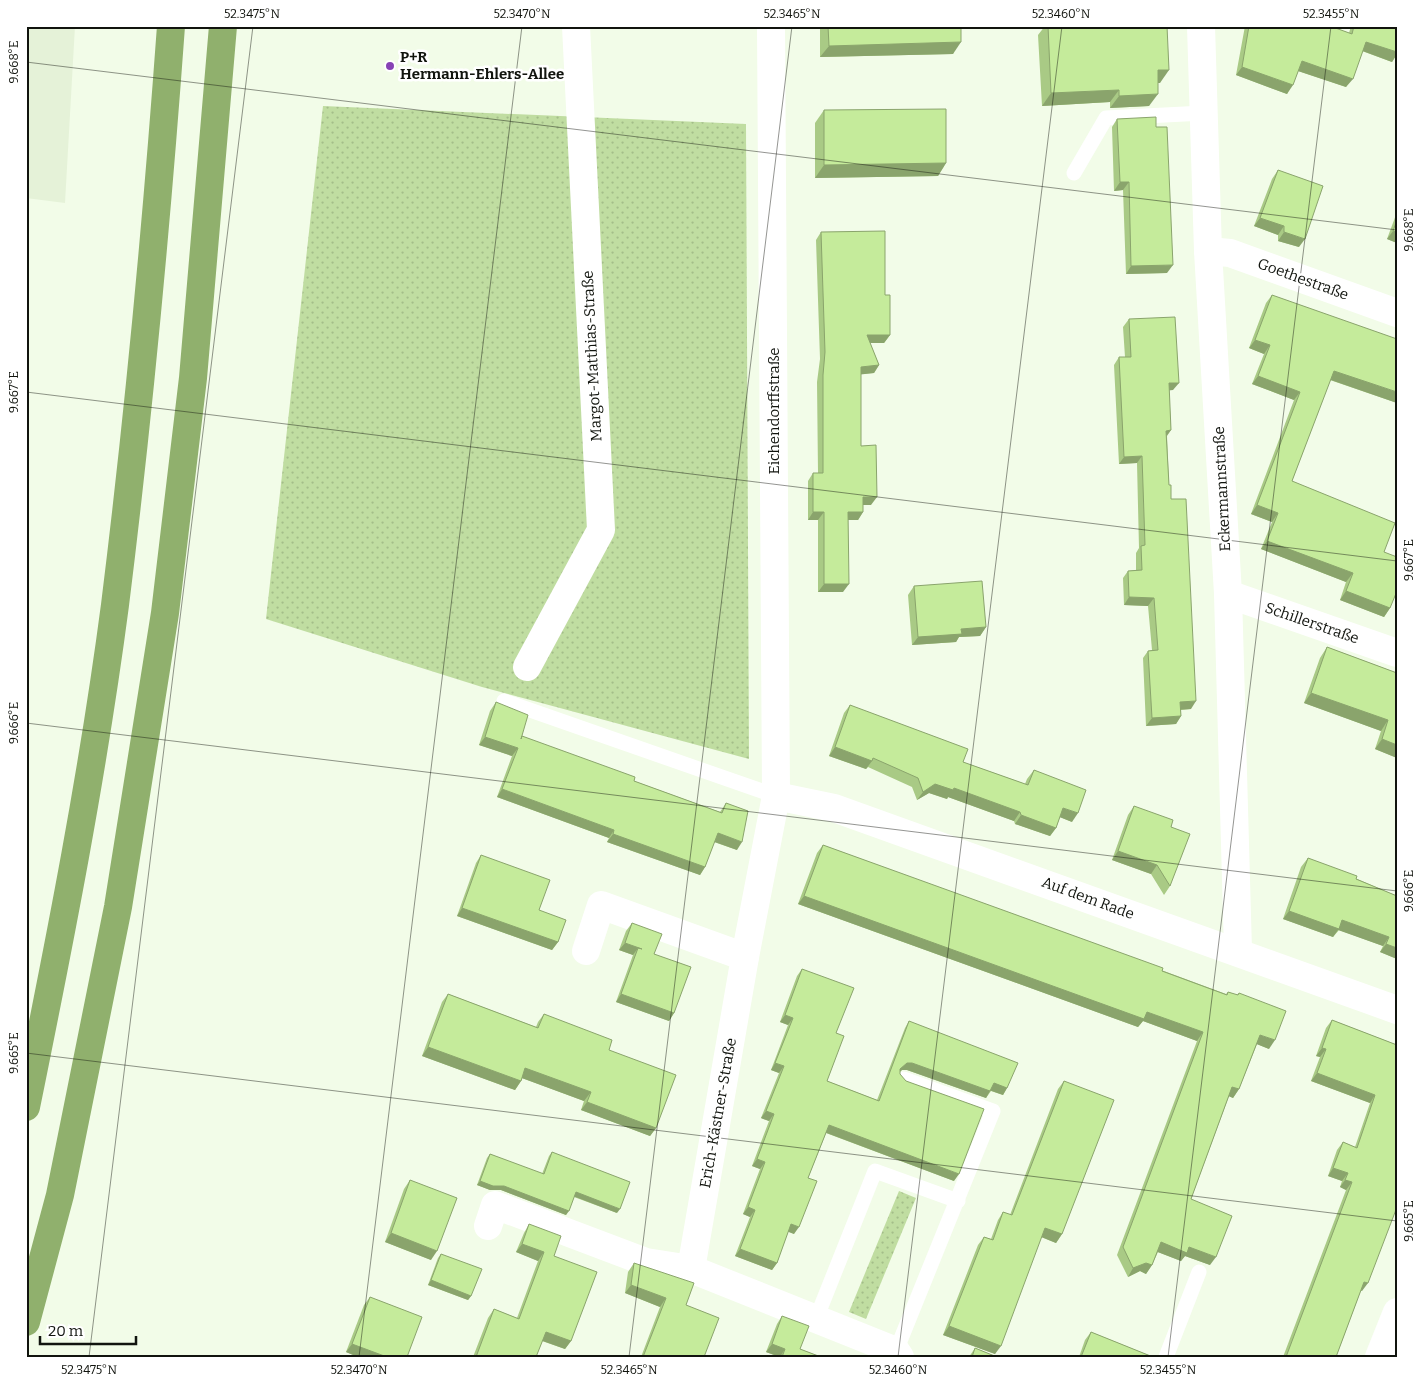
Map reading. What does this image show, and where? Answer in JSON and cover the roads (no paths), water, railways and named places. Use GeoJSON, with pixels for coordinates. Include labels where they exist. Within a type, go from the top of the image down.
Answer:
{"type":"FeatureCollection","features":[{"type":"Feature","properties":{"kind":"highway"},"geometry":{"type":"LineString","coordinates":[[26,1107],[69,899],[114,607],[142,370],[171,26]]}},
{"type":"Feature","properties":{"kind":"highway"},"geometry":{"type":"LineString","coordinates":[[26,1322],[60,1194],[118,907],[165,614],[193,378],[223,26]]}},
{"type":"Feature","properties":{"kind":"street","name":"Margot-Matthias-Straße"},"geometry":{"type":"LineString","coordinates":[[527,668],[601,530],[576,26]]}},
{"type":"Feature","properties":{"kind":"street","name":"Eichendorffstraße"},"geometry":{"type":"LineString","coordinates":[[770,26],[776,796]]}},
{"type":"Feature","properties":{"kind":"street","name":"Eckermannstraße"},"geometry":{"type":"LineString","coordinates":[[1201,26],[1208,251],[1228,594],[1238,951]]}},
{"type":"Feature","properties":{"kind":"street","name":"Goethestraße"},"geometry":{"type":"LineString","coordinates":[[1208,251],[1230,253],[1397,313]]}},
{"type":"Feature","properties":{"kind":"street","name":"Schillerstraße"},"geometry":{"type":"LineString","coordinates":[[1228,594],[1397,653]]}},
{"type":"Feature","properties":{"kind":"street","name":"Auf dem Rade"},"geometry":{"type":"LineString","coordinates":[[776,796],[834,808],[1238,951],[1397,1010]]}},
{"type":"Feature","properties":{"kind":"street","name":"Erich-Kästner-Straße"},"geometry":{"type":"LineString","coordinates":[[691,1269],[744,958],[776,796]]}},
{"type":"Feature","properties":{"kind":"street"},"geometry":{"type":"LineString","coordinates":[[586,950],[601,905],[744,958]]}},
{"type":"Feature","properties":{"kind":"street"},"geometry":{"type":"LineString","coordinates":[[488,1226],[495,1205],[646,1262],[691,1269],[898,1354]]}},
{"type":"Feature","properties":{"kind":"street"},"geometry":{"type":"LineString","coordinates":[[1379,1357],[1397,1312]]}},
{"type":"Feature","properties":{"kind":"lane"},"geometry":{"type":"LineString","coordinates":[[1074,173],[1106,118],[1204,113]]}},
{"type":"Feature","properties":{"kind":"lane"},"geometry":{"type":"LineString","coordinates":[[504,701],[776,796]]}},
{"type":"Feature","properties":{"kind":"lane"},"geometry":{"type":"LineString","coordinates":[[898,1354],[993,1111],[904,1079]]}},
{"type":"Feature","properties":{"kind":"lane"},"geometry":{"type":"LineString","coordinates":[[816,1319],[875,1171],[958,1201]]}},
{"type":"Feature","properties":{"kind":"lane"},"geometry":{"type":"LineString","coordinates":[[1166,1357],[1199,1272]]}},
{"type":"Feature","properties":{"kind":"place","name":"P+R Hermann-Ehlers-Allee"},"geometry":{"type":"Point","coordinates":[390,66]}}]}
